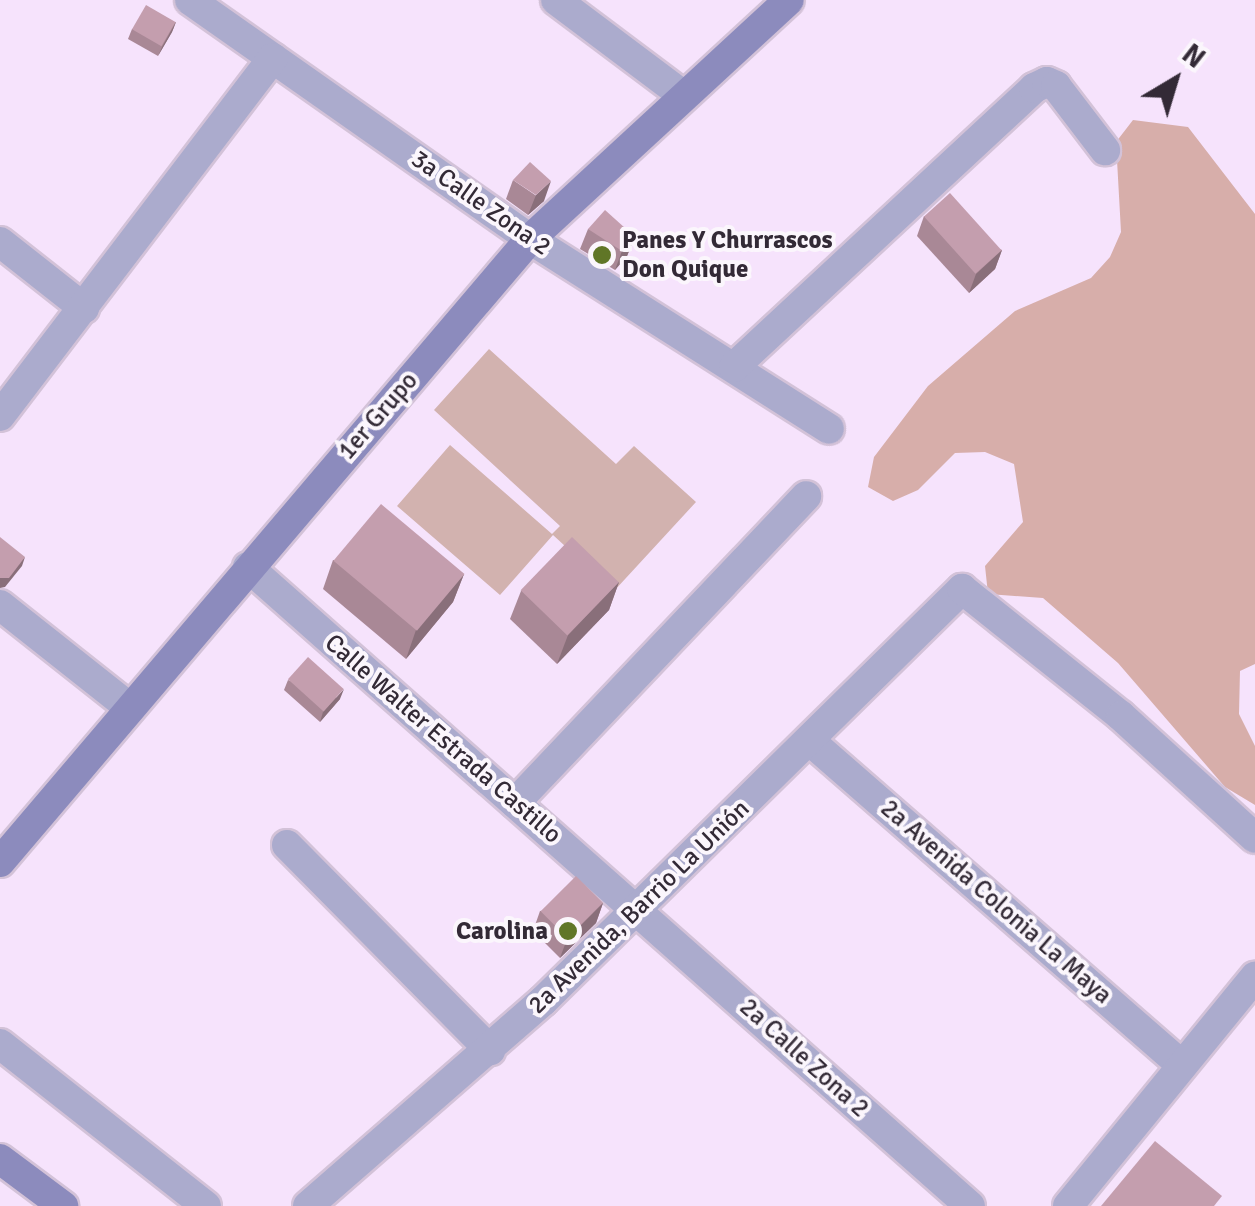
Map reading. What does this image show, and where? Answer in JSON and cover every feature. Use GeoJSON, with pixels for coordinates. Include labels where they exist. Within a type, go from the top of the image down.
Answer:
{"type":"FeatureCollection","features":[{"type":"Feature","properties":{"kind":"street","name":"3a Calle Zona 2"},"geometry":{"type":"LineString","coordinates":[[190,0],[530,239],[829,429]]}},
{"type":"Feature","properties":{"kind":"street"},"geometry":{"type":"LineString","coordinates":[[556,0],[684,96]]}},
{"type":"Feature","properties":{"kind":"street","name":"1er Grupo"},"geometry":{"type":"LineString","coordinates":[[0,862],[530,239],[789,0]]}},
{"type":"Feature","properties":{"kind":"street"},"geometry":{"type":"LineString","coordinates":[[0,416],[273,58]]}},
{"type":"Feature","properties":{"kind":"street"},"geometry":{"type":"LineString","coordinates":[[734,367],[1034,88],[1047,82],[1056,86],[1105,150]]}},
{"type":"Feature","properties":{"kind":"street"},"geometry":{"type":"LineString","coordinates":[[0,242],[84,308]]}},
{"type":"Feature","properties":{"kind":"street"},"geometry":{"type":"LineString","coordinates":[[516,803],[806,496]]}},
{"type":"Feature","properties":{"kind":"street","name":"Calle Walter Estrada Castillo"},"geometry":{"type":"LineString","coordinates":[[248,568],[638,910]]}},
{"type":"Feature","properties":{"kind":"street","name":"2a Avenida, Barrio La Unión"},"geometry":{"type":"LineString","coordinates":[[308,1206],[490,1050],[638,910],[956,592],[971,592],[1121,716],[1255,838]]}},
{"type":"Feature","properties":{"kind":"street"},"geometry":{"type":"LineString","coordinates":[[0,605],[130,708]]}},
{"type":"Feature","properties":{"kind":"street","name":"2a Avenida Colonia La Maya"},"geometry":{"type":"LineString","coordinates":[[809,740],[1182,1065]]}},
{"type":"Feature","properties":{"kind":"street"},"geometry":{"type":"LineString","coordinates":[[288,845],[490,1050]]}},
{"type":"Feature","properties":{"kind":"street","name":"2a Calle Zona 2"},"geometry":{"type":"LineString","coordinates":[[638,910],[970,1206]]}},
{"type":"Feature","properties":{"kind":"street"},"geometry":{"type":"LineString","coordinates":[[1068,1206],[1255,977]]}},
{"type":"Feature","properties":{"kind":"street"},"geometry":{"type":"LineString","coordinates":[[0,1044],[206,1206]]}},
{"type":"Feature","properties":{"kind":"street"},"geometry":{"type":"LineString","coordinates":[[0,1159],[63,1206]]}},
{"type":"Feature","properties":{"kind":"shaded area"},"geometry":{"type":"Polygon","coordinates":[[[1133,120],[1188,127],[1255,214],[1255,664],[1240,671],[1239,714],[1255,746],[1255,805],[1225,787],[1118,663],[1043,598],[988,594],[985,566],[1023,522],[1014,464],[985,452],[955,453],[918,490],[893,501],[868,487],[874,457],[928,386],[1015,311],[1091,278],[1110,257],[1121,232],[1116,142],[1133,120]]]}},
{"type":"Feature","properties":{"kind":"shaded area"},"geometry":{"type":"Polygon","coordinates":[[[489,349],[616,464],[634,446],[696,502],[614,591],[553,535],[500,595],[397,506],[450,445],[552,534],[560,526],[434,410],[489,349]]]}},
{"type":"Feature","properties":{"kind":"building"},"geometry":{"type":"Polygon","coordinates":[[[146,5],[175,22],[161,46],[132,29],[146,5]]]}},
{"type":"Feature","properties":{"kind":"building"},"geometry":{"type":"Polygon","coordinates":[[[530,162],[551,181],[536,195],[513,180],[530,162]]]}},
{"type":"Feature","properties":{"kind":"building"},"geometry":{"type":"Polygon","coordinates":[[[950,193],[1002,250],[976,274],[924,216],[950,193]]]}},
{"type":"Feature","properties":{"kind":"building"},"geometry":{"type":"Polygon","coordinates":[[[605,210],[635,237],[622,251],[588,229],[605,210]]]}},
{"type":"Feature","properties":{"kind":"building"},"geometry":{"type":"Polygon","coordinates":[[[381,504],[464,574],[417,631],[333,561],[381,504]]]}},
{"type":"Feature","properties":{"kind":"building"},"geometry":{"type":"Polygon","coordinates":[[[0,537],[25,557],[9,578],[0,578],[0,537]]]}},
{"type":"Feature","properties":{"kind":"building"},"geometry":{"type":"Polygon","coordinates":[[[572,537],[619,582],[567,635],[521,590],[572,537]]]}},
{"type":"Feature","properties":{"kind":"building"},"geometry":{"type":"Polygon","coordinates":[[[308,657],[344,689],[324,711],[288,679],[308,657]]]}},
{"type":"Feature","properties":{"kind":"building"},"geometry":{"type":"Polygon","coordinates":[[[576,876],[603,903],[568,938],[541,911],[576,876]]]}},
{"type":"Feature","properties":{"kind":"building"},"geometry":{"type":"Polygon","coordinates":[[[1155,1141],[1222,1196],[1214,1206],[1101,1206],[1155,1141]]]}},
{"type":"Feature","properties":{"kind":"place","name":"Panes Y Churrascos Don Quique"},"geometry":{"type":"Point","coordinates":[602,255]}},
{"type":"Feature","properties":{"kind":"place","name":"Carolina"},"geometry":{"type":"Point","coordinates":[568,931]}}]}
